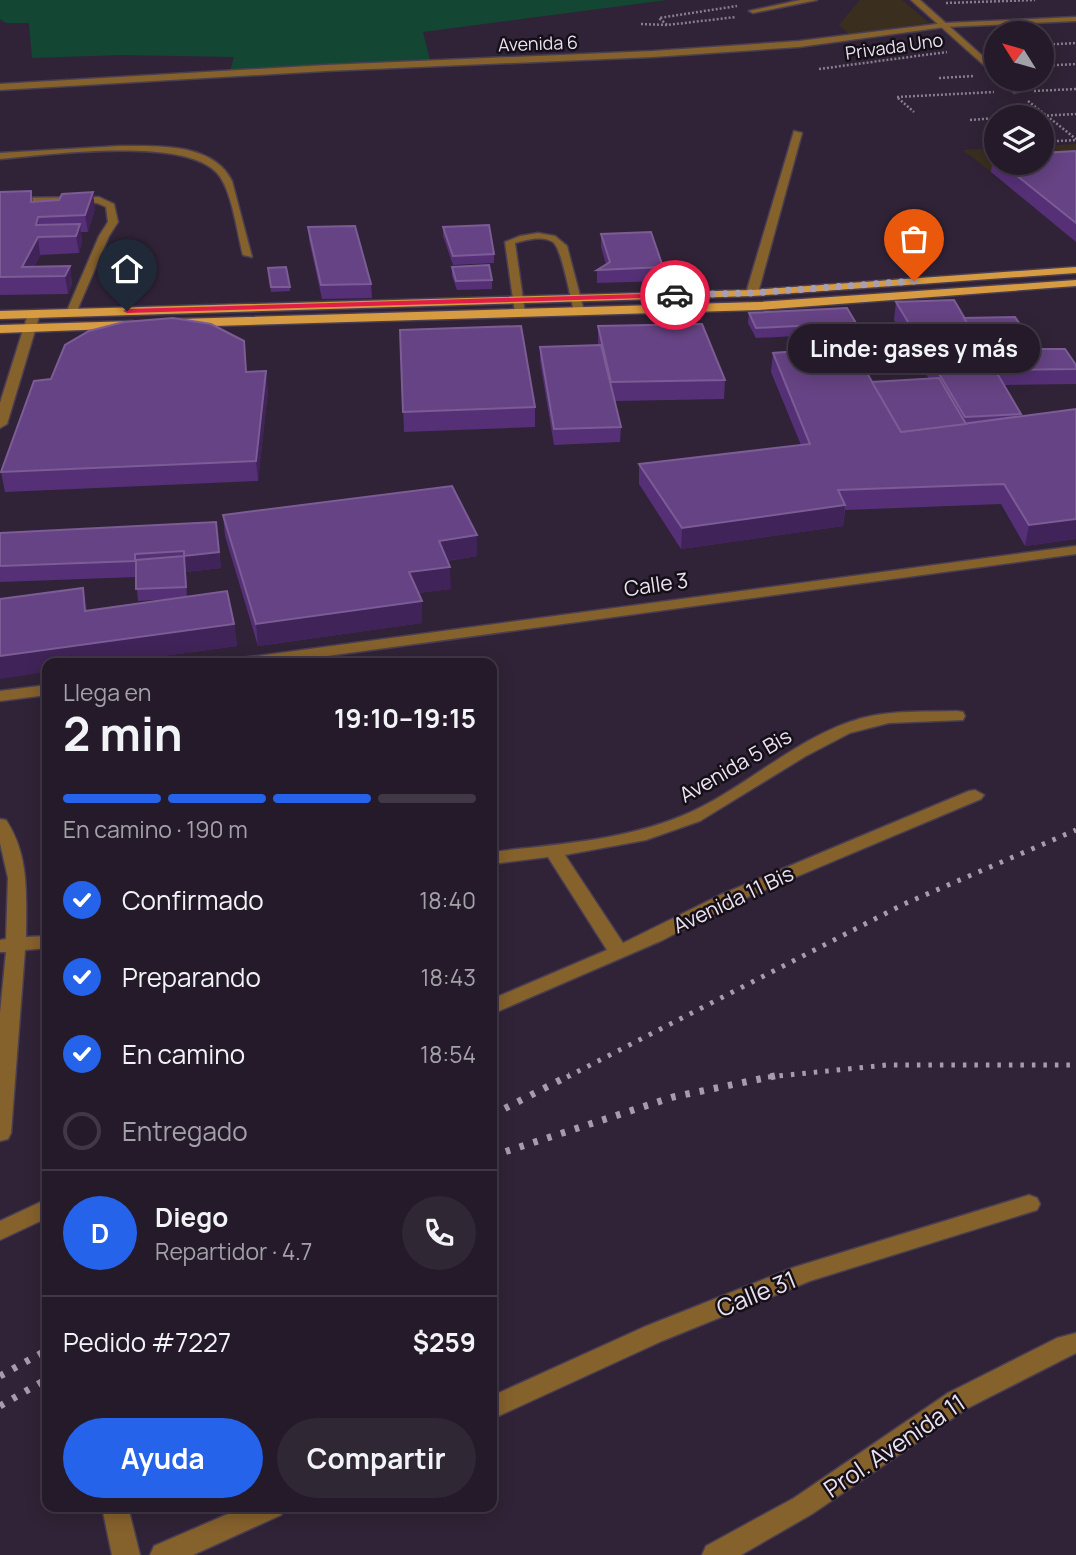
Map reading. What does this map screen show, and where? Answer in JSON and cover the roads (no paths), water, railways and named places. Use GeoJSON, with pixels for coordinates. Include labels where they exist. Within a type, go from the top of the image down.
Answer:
{"type":"FeatureCollection","features":[{"type":"Feature","properties":{"kind":"main road"},"geometry":{"type":"LineString","coordinates":[[0,315],[752,293],[1076,270]]}},
{"type":"Feature","properties":{"kind":"main road"},"geometry":{"type":"LineString","coordinates":[[164,324],[759,306],[1076,283]]}},
{"type":"Feature","properties":{"kind":"main road"},"geometry":{"type":"LineString","coordinates":[[752,293],[759,306]]}},
{"type":"Feature","properties":{"kind":"main road"},"geometry":{"type":"LineString","coordinates":[[0,329],[150,324]]}},
{"type":"Feature","properties":{"kind":"street"},"geometry":{"type":"LineString","coordinates":[[753,11],[813,0]]}},
{"type":"Feature","properties":{"kind":"street"},"geometry":{"type":"LineString","coordinates":[[918,2],[984,61]]}},
{"type":"Feature","properties":{"kind":"street","name":"Avenida 6"},"geometry":{"type":"LineString","coordinates":[[0,87],[327,68],[653,54],[799,44],[945,25],[1076,19]]}},
{"type":"Feature","properties":{"kind":"street"},"geometry":{"type":"LineString","coordinates":[[752,293],[797,133]]}},
{"type":"Feature","properties":{"kind":"street"},"geometry":{"type":"LineString","coordinates":[[0,425],[34,314]]}},
{"type":"Feature","properties":{"kind":"street","name":"Calle 3"},"geometry":{"type":"LineString","coordinates":[[279,658],[1076,550]]}},
{"type":"Feature","properties":{"kind":"street"},"geometry":{"type":"LineString","coordinates":[[0,696],[42,691]]}},
{"type":"Feature","properties":{"kind":"street","name":"Avenida 5 Bis"},"geometry":{"type":"LineString","coordinates":[[497,857],[592,846],[639,836],[693,817],[835,733],[868,722],[957,716]]}},
{"type":"Feature","properties":{"kind":"street","name":"Avenida 11 Bis"},"geometry":{"type":"LineString","coordinates":[[497,1005],[656,936],[727,899],[975,795]]}},
{"type":"Feature","properties":{"kind":"street"},"geometry":{"type":"LineString","coordinates":[[0,824],[10,845],[17,878],[8,946],[0,1133]]}},
{"type":"Feature","properties":{"kind":"street"},"geometry":{"type":"LineString","coordinates":[[553,850],[618,951]]}},
{"type":"Feature","properties":{"kind":"street"},"geometry":{"type":"LineString","coordinates":[[8,946],[42,943]]}},
{"type":"Feature","properties":{"kind":"street","name":"Calle 31"},"geometry":{"type":"LineString","coordinates":[[497,1406],[653,1334],[803,1273],[1029,1204]]}},
{"type":"Feature","properties":{"kind":"street"},"geometry":{"type":"LineString","coordinates":[[0,1231],[42,1210]]}},
{"type":"Feature","properties":{"kind":"street","name":"Prol. Avenida 11"},"geometry":{"type":"LineString","coordinates":[[716,1555],[803,1506],[957,1401],[1066,1345],[1076,1343]]}},
{"type":"Feature","properties":{"kind":"street"},"geometry":{"type":"LineString","coordinates":[[116,1512],[126,1555]]}},
{"type":"Feature","properties":{"kind":"street"},"geometry":{"type":"LineString","coordinates":[[164,1555],[261,1512]]}},
{"type":"Feature","properties":{"kind":"lane"},"geometry":{"type":"LineString","coordinates":[[0,156],[153,148],[201,157],[222,171],[248,254]]}},
{"type":"Feature","properties":{"kind":"lane"},"geometry":{"type":"LineString","coordinates":[[0,201],[99,200],[111,206],[113,222],[104,236],[71,313]]}},
{"type":"Feature","properties":{"kind":"lane"},"geometry":{"type":"LineString","coordinates":[[520,313],[510,242],[532,236],[558,241],[579,311]]}},
{"type":"Feature","properties":{"kind":"railway"},"geometry":{"type":"LineString","coordinates":[[567,1077],[904,904],[1076,830]]}},
{"type":"Feature","properties":{"kind":"railway"},"geometry":{"type":"LineString","coordinates":[[771,1077],[887,1065],[1076,1065]]}},
{"type":"Feature","properties":{"kind":"railway"},"geometry":{"type":"LineString","coordinates":[[497,1112],[570,1075]]}},
{"type":"Feature","properties":{"kind":"railway"},"geometry":{"type":"LineString","coordinates":[[771,1077],[779,1075]]}},
{"type":"Feature","properties":{"kind":"railway"},"geometry":{"type":"LineString","coordinates":[[497,1154],[673,1097],[771,1077]]}},
{"type":"Feature","properties":{"kind":"railway"},"geometry":{"type":"LineString","coordinates":[[0,1376],[42,1353]]}},
{"type":"Feature","properties":{"kind":"railway"},"geometry":{"type":"LineString","coordinates":[[0,1406],[42,1382]]}},
{"type":"Feature","properties":{"kind":"place","name":"Linde: gases y más"},"geometry":{"type":"Point","coordinates":[914,281]}}]}
